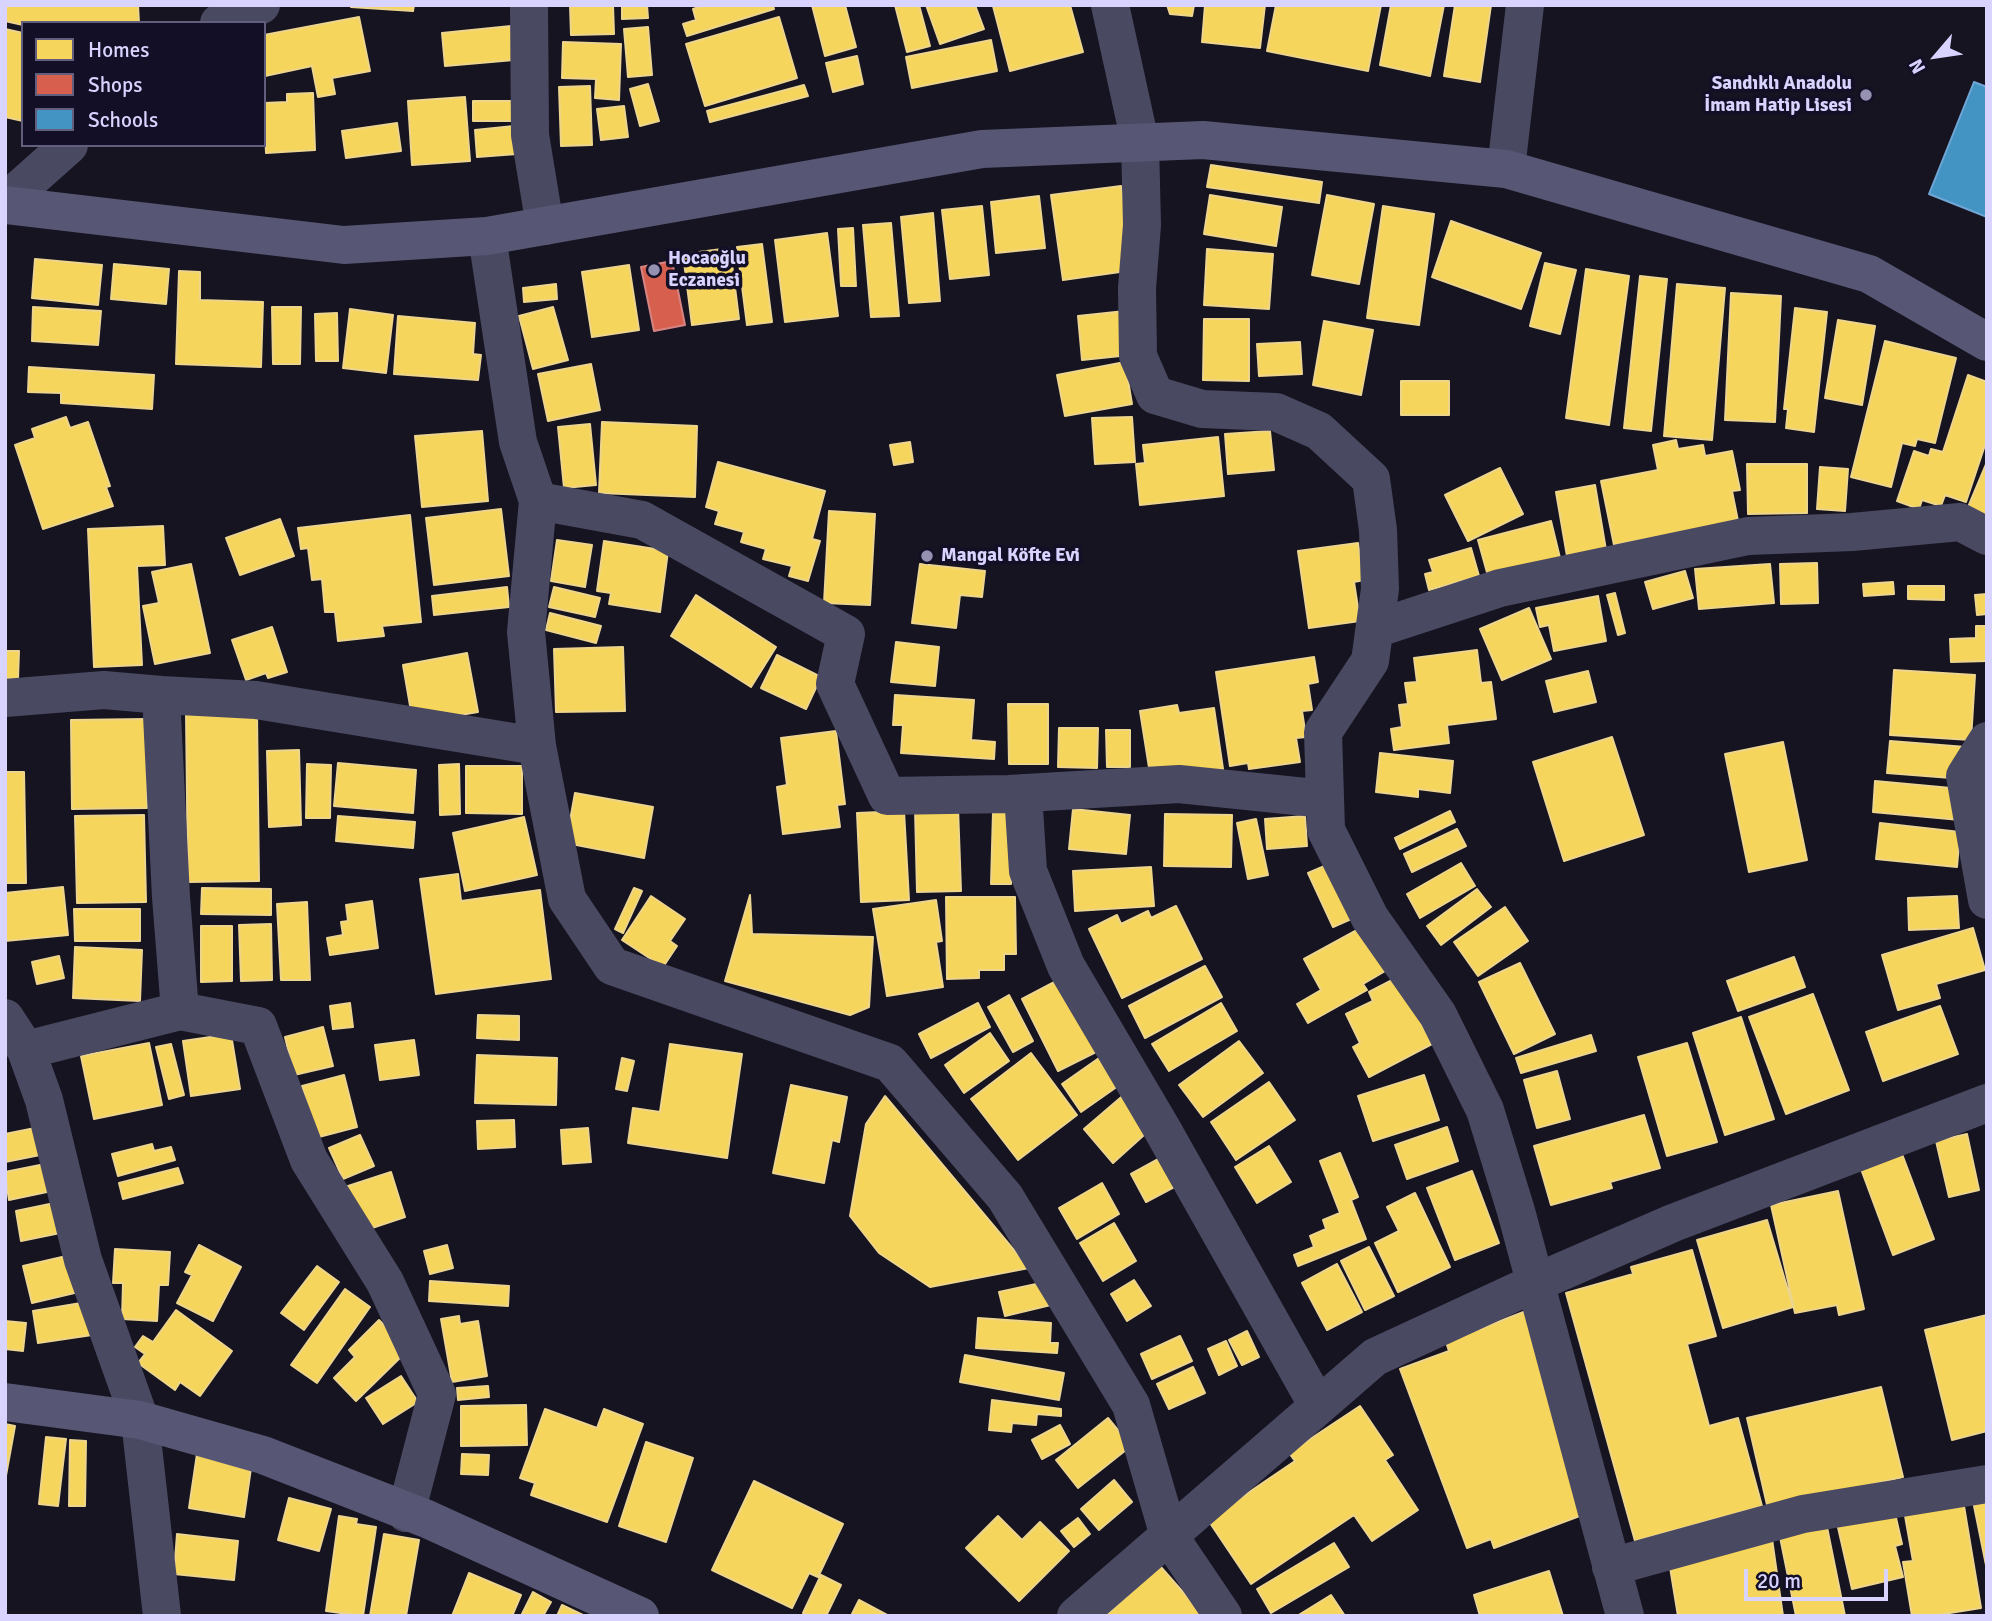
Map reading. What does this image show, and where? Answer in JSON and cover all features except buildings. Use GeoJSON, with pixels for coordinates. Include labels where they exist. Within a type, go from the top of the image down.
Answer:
{"type":"FeatureCollection","features":[{"type":"Feature","properties":{"kind":"street"},"geometry":{"type":"LineString","coordinates":[[224,21],[261,5]]}},
{"type":"Feature","properties":{"kind":"street"},"geometry":{"type":"LineString","coordinates":[[529,5],[530,135],[545,226]]}},
{"type":"Feature","properties":{"kind":"street"},"geometry":{"type":"LineString","coordinates":[[1110,5],[1140,142],[1142,225],[1137,288],[1138,356],[1155,395],[1202,409],[1276,412],[1319,430],[1371,479],[1378,530],[1380,589],[1375,629],[1370,661],[1323,732],[1326,830],[1364,907],[1438,1015],[1485,1110],[1516,1211],[1625,1616]]}},
{"type":"Feature","properties":{"kind":"street"},"geometry":{"type":"LineString","coordinates":[[1506,169],[1525,5]]}},
{"type":"Feature","properties":{"kind":"street"},"geometry":{"type":"LineString","coordinates":[[5,203],[344,245],[487,236],[982,149],[1203,140],[1506,169],[1869,274],[1987,342]]}},
{"type":"Feature","properties":{"kind":"street"},"geometry":{"type":"LineString","coordinates":[[5,203],[67,147]]}},
{"type":"Feature","properties":{"kind":"street"},"geometry":{"type":"LineString","coordinates":[[487,236],[518,442],[538,501],[526,632],[537,746],[567,899],[611,966],[890,1063],[1005,1197],[1132,1405],[1169,1536],[1223,1616]]}},
{"type":"Feature","properties":{"kind":"street"},"geometry":{"type":"LineString","coordinates":[[538,501],[642,520],[846,634],[835,684],[887,796],[1023,793],[1179,784],[1325,799]]}},
{"type":"Feature","properties":{"kind":"street"},"geometry":{"type":"LineString","coordinates":[[1375,629],[1500,588],[1748,536],[1852,532],[1960,522],[1987,536]]}},
{"type":"Feature","properties":{"kind":"street"},"geometry":{"type":"LineString","coordinates":[[5,698],[104,690],[256,700],[537,746]]}},
{"type":"Feature","properties":{"kind":"street"},"geometry":{"type":"LineString","coordinates":[[161,695],[171,897],[180,1011]]}},
{"type":"Feature","properties":{"kind":"street"},"geometry":{"type":"LineString","coordinates":[[1987,741],[1965,776],[1987,901]]}},
{"type":"Feature","properties":{"kind":"street"},"geometry":{"type":"LineString","coordinates":[[1023,793],[1028,871],[1066,966],[1162,1129],[1318,1406]]}},
{"type":"Feature","properties":{"kind":"street"},"geometry":{"type":"LineString","coordinates":[[26,1050],[180,1011],[258,1026],[309,1160],[385,1282],[437,1394],[406,1513]]}},
{"type":"Feature","properties":{"kind":"street"},"geometry":{"type":"LineString","coordinates":[[5,1017],[26,1050],[44,1100],[83,1260],[140,1420],[162,1616]]}},
{"type":"Feature","properties":{"kind":"street"},"geometry":{"type":"LineString","coordinates":[[1076,1616],[1375,1357],[1673,1223],[1987,1103]]}},
{"type":"Feature","properties":{"kind":"street"},"geometry":{"type":"LineString","coordinates":[[5,1402],[140,1420],[263,1455],[427,1519],[640,1616]]}},
{"type":"Feature","properties":{"kind":"street"},"geometry":{"type":"LineString","coordinates":[[1611,1567],[1803,1514],[1987,1484]]}},
{"type":"Feature","properties":{"kind":"place","name":"Sandıklı Anadolu İmam Hatip Lisesi"},"geometry":{"type":"Point","coordinates":[1866,95]}},
{"type":"Feature","properties":{"kind":"place","name":"Hocaoğlu Eczanesi"},"geometry":{"type":"Point","coordinates":[654,270]}},
{"type":"Feature","properties":{"kind":"place","name":"Mangal Köfte Evi"},"geometry":{"type":"Point","coordinates":[927,556]}}]}
